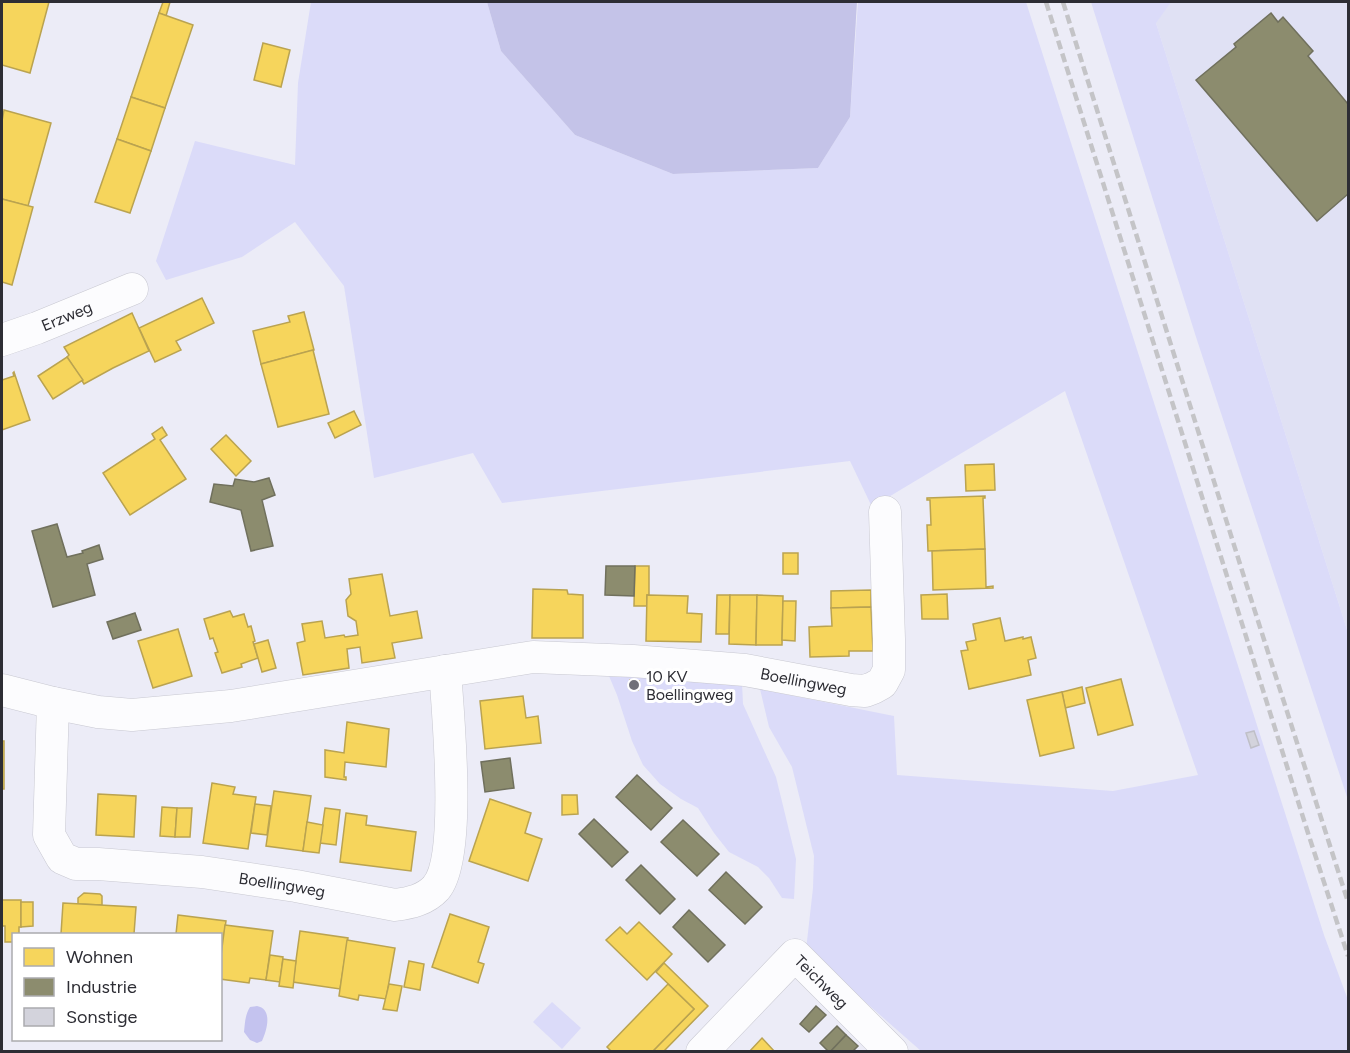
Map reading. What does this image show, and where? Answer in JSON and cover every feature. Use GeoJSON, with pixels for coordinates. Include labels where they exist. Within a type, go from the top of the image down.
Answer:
{"type":"FeatureCollection","features":[{"type":"Feature","properties":{"kind":"street","name":"Erzweg"},"geometry":{"type":"LineString","coordinates":[[2,340],[132,289]]}},
{"type":"Feature","properties":{"kind":"street","name":"Boellingweg"},"geometry":{"type":"LineString","coordinates":[[2,690],[98,712],[132,715],[231,706],[533,657],[745,670],[865,691],[882,683],[889,670],[885,512]]}},
{"type":"Feature","properties":{"kind":"street","name":"Boellingweg"},"geometry":{"type":"LineString","coordinates":[[53,703],[49,835],[62,858],[76,864],[202,872],[296,886],[395,905],[425,897],[437,887],[444,875],[447,861],[451,826],[451,767],[445,671]]}},
{"type":"Feature","properties":{"kind":"street","name":"Teichweg"},"geometry":{"type":"LineString","coordinates":[[702,1052],[795,956],[892,1052]]}},
{"type":"Feature","properties":{"kind":"shaded area"},"geometry":{"type":"Polygon","coordinates":[[[311,2],[487,2],[501,51],[575,135],[673,174],[818,168],[850,117],[858,2],[1026,2],[1324,935],[1348,1000],[1348,1051],[921,1051],[806,950],[814,856],[792,767],[769,727],[760,689],[894,716],[897,775],[1113,791],[1198,775],[1065,391],[872,507],[850,461],[502,503],[473,453],[374,478],[344,286],[295,222],[242,257],[166,280],[156,261],[195,141],[295,165],[298,83],[311,2]]]}},
{"type":"Feature","properties":{"kind":"shaded area"},"geometry":{"type":"Polygon","coordinates":[[[487,2],[857,2],[850,117],[818,168],[673,174],[575,135],[501,51],[487,2]]]}},
{"type":"Feature","properties":{"kind":"shaded area"},"geometry":{"type":"Polygon","coordinates":[[[1091,2],[1171,2],[1156,23],[1348,633],[1348,800],[1196,337],[1091,2]]]}},
{"type":"Feature","properties":{"kind":"shaded area"},"geometry":{"type":"Polygon","coordinates":[[[1149,2],[1348,2],[1348,633],[1156,23],[1149,2]]]}},
{"type":"Feature","properties":{"kind":"shaded area"},"geometry":{"type":"Polygon","coordinates":[[[609,676],[742,683],[743,704],[776,777],[796,859],[794,899],[782,898],[769,878],[758,867],[729,852],[698,808],[660,784],[643,765],[609,676]]]}},
{"type":"Feature","properties":{"kind":"shaded area"},"geometry":{"type":"Polygon","coordinates":[[[552,1002],[581,1028],[562,1049],[533,1022],[552,1002]]]}},
{"type":"Feature","properties":{"kind":"shaded area"},"geometry":{"type":"Polygon","coordinates":[[[257,1006],[265,1011],[267,1020],[262,1041],[257,1043],[250,1040],[244,1032],[248,1010],[250,1007],[257,1006]]]}},
{"type":"Feature","properties":{"kind":"building: Wohnen"},"geometry":{"type":"Polygon","coordinates":[[[2,2],[49,2],[30,73],[2,65],[2,2]]]}},
{"type":"Feature","properties":{"kind":"building: Wohnen"},"geometry":{"type":"Polygon","coordinates":[[[163,2],[170,2],[166,16],[159,13],[163,2]]]}},
{"type":"Feature","properties":{"kind":"building: Wohnen"},"geometry":{"type":"Polygon","coordinates":[[[159,13],[193,25],[165,108],[131,97],[159,13]]]}},
{"type":"Feature","properties":{"kind":"building: Wohnen"},"geometry":{"type":"Polygon","coordinates":[[[263,43],[290,50],[281,87],[254,80],[263,43]]]}},
{"type":"Feature","properties":{"kind":"building: Wohnen"},"geometry":{"type":"Polygon","coordinates":[[[131,97],[165,108],[151,151],[117,139],[131,97]]]}},
{"type":"Feature","properties":{"kind":"building: Wohnen"},"geometry":{"type":"Polygon","coordinates":[[[4,110],[51,123],[28,206],[2,199],[4,110]]]}},
{"type":"Feature","properties":{"kind":"building: Wohnen"},"geometry":{"type":"Polygon","coordinates":[[[117,139],[151,151],[130,213],[95,202],[117,139]]]}},
{"type":"Feature","properties":{"kind":"building: Wohnen"},"geometry":{"type":"Polygon","coordinates":[[[2,199],[33,207],[12,285],[2,282],[2,199]]]}},
{"type":"Feature","properties":{"kind":"building: Wohnen"},"geometry":{"type":"Polygon","coordinates":[[[202,298],[214,323],[176,341],[181,350],[155,362],[139,328],[202,298]]]}},
{"type":"Feature","properties":{"kind":"building: Wohnen"},"geometry":{"type":"Polygon","coordinates":[[[304,312],[314,350],[261,364],[253,331],[290,322],[288,316],[304,312]]]}},
{"type":"Feature","properties":{"kind":"building: Wohnen"},"geometry":{"type":"Polygon","coordinates":[[[132,313],[149,351],[84,384],[67,357],[69,355],[64,347],[132,313]]]}},
{"type":"Feature","properties":{"kind":"building: Wohnen"},"geometry":{"type":"Polygon","coordinates":[[[313,350],[329,414],[278,427],[261,364],[313,350]]]}},
{"type":"Feature","properties":{"kind":"building: Wohnen"},"geometry":{"type":"Polygon","coordinates":[[[67,357],[83,380],[53,399],[38,376],[67,357]]]}},
{"type":"Feature","properties":{"kind":"building: Wohnen"},"geometry":{"type":"Polygon","coordinates":[[[14,372],[30,420],[2,430],[2,380],[14,376],[14,372]]]}},
{"type":"Feature","properties":{"kind":"building: Wohnen"},"geometry":{"type":"Polygon","coordinates":[[[354,411],[361,425],[335,438],[328,423],[354,411]]]}},
{"type":"Feature","properties":{"kind":"building: Wohnen"},"geometry":{"type":"Polygon","coordinates":[[[162,427],[167,435],[160,440],[186,479],[130,515],[103,473],[155,439],[152,434],[162,427]]]}},
{"type":"Feature","properties":{"kind":"building: Wohnen"},"geometry":{"type":"Polygon","coordinates":[[[226,435],[251,461],[236,476],[211,449],[226,435]]]}},
{"type":"Feature","properties":{"kind":"building: Wohnen"},"geometry":{"type":"Polygon","coordinates":[[[994,464],[995,490],[966,491],[965,465],[994,464]]]}},
{"type":"Feature","properties":{"kind":"building: Wohnen"},"geometry":{"type":"Polygon","coordinates":[[[985,496],[983,498],[985,549],[928,551],[927,525],[931,525],[930,500],[927,498],[985,496]]]}},
{"type":"Feature","properties":{"kind":"building: Wohnen"},"geometry":{"type":"Polygon","coordinates":[[[985,549],[986,587],[993,586],[993,588],[933,590],[932,551],[985,549]]]}},
{"type":"Feature","properties":{"kind":"building: Wohnen"},"geometry":{"type":"Polygon","coordinates":[[[783,553],[798,553],[798,574],[783,574],[783,553]]]}},
{"type":"Feature","properties":{"kind":"building: Wohnen"},"geometry":{"type":"Polygon","coordinates":[[[635,566],[649,566],[647,606],[634,606],[635,566]]]}},
{"type":"Feature","properties":{"kind":"building: Wohnen"},"geometry":{"type":"Polygon","coordinates":[[[382,574],[390,616],[417,611],[422,638],[392,643],[395,658],[362,663],[360,647],[347,649],[349,668],[303,675],[297,643],[305,641],[302,624],[322,621],[325,638],[358,635],[356,621],[348,616],[346,600],[351,594],[349,579],[382,574]]]}},
{"type":"Feature","properties":{"kind":"building: Wohnen"},"geometry":{"type":"Polygon","coordinates":[[[533,589],[567,590],[568,594],[583,595],[583,638],[532,638],[533,589]]]}},
{"type":"Feature","properties":{"kind":"building: Wohnen"},"geometry":{"type":"Polygon","coordinates":[[[871,590],[871,607],[831,608],[831,591],[871,590]]]}},
{"type":"Feature","properties":{"kind":"building: Wohnen"},"geometry":{"type":"Polygon","coordinates":[[[947,594],[948,619],[922,619],[921,595],[947,594]]]}},
{"type":"Feature","properties":{"kind":"building: Wohnen"},"geometry":{"type":"Polygon","coordinates":[[[647,595],[688,596],[687,613],[702,614],[701,642],[646,641],[647,595]]]}},
{"type":"Feature","properties":{"kind":"building: Wohnen"},"geometry":{"type":"Polygon","coordinates":[[[717,595],[730,595],[729,634],[716,634],[717,595]]]}},
{"type":"Feature","properties":{"kind":"building: Wohnen"},"geometry":{"type":"Polygon","coordinates":[[[730,595],[757,595],[756,645],[729,644],[730,595]]]}},
{"type":"Feature","properties":{"kind":"building: Wohnen"},"geometry":{"type":"Polygon","coordinates":[[[757,595],[783,596],[782,645],[756,645],[757,595]]]}},
{"type":"Feature","properties":{"kind":"building: Wohnen"},"geometry":{"type":"Polygon","coordinates":[[[783,601],[796,601],[795,641],[782,640],[783,601]]]}},
{"type":"Feature","properties":{"kind":"building: Wohnen"},"geometry":{"type":"Polygon","coordinates":[[[871,607],[873,651],[849,651],[849,656],[810,657],[809,627],[832,626],[831,608],[871,607]]]}},
{"type":"Feature","properties":{"kind":"building: Wohnen"},"geometry":{"type":"Polygon","coordinates":[[[230,611],[233,617],[244,614],[248,627],[251,626],[258,658],[241,664],[242,667],[222,673],[215,653],[218,652],[213,638],[210,639],[204,619],[230,611]]]}},
{"type":"Feature","properties":{"kind":"building: Wohnen"},"geometry":{"type":"Polygon","coordinates":[[[1000,618],[1005,641],[1031,637],[1036,658],[1028,660],[1031,675],[969,689],[961,651],[968,650],[966,642],[976,640],[973,624],[1000,618]]]}},
{"type":"Feature","properties":{"kind":"building: Wohnen"},"geometry":{"type":"Polygon","coordinates":[[[178,629],[192,676],[153,688],[138,641],[178,629]]]}},
{"type":"Feature","properties":{"kind":"building: Wohnen"},"geometry":{"type":"Polygon","coordinates":[[[268,640],[276,668],[262,672],[254,644],[268,640]]]}},
{"type":"Feature","properties":{"kind":"building: Wohnen"},"geometry":{"type":"Polygon","coordinates":[[[1121,679],[1133,725],[1098,735],[1086,688],[1121,679]]]}},
{"type":"Feature","properties":{"kind":"building: Wohnen","name":"10 KV Boellingweg"},"geometry":{"type":"Polygon","coordinates":[[[630,680],[639,681],[638,690],[630,689],[630,680]]]}},
{"type":"Feature","properties":{"kind":"building: Wohnen"},"geometry":{"type":"Polygon","coordinates":[[[1082,687],[1085,703],[1065,708],[1062,692],[1082,687]]]}},
{"type":"Feature","properties":{"kind":"building: Wohnen"},"geometry":{"type":"Polygon","coordinates":[[[1062,692],[1074,748],[1040,756],[1027,700],[1062,692]]]}},
{"type":"Feature","properties":{"kind":"building: Wohnen"},"geometry":{"type":"Polygon","coordinates":[[[523,696],[526,718],[538,716],[541,743],[485,749],[480,701],[523,696]]]}},
{"type":"Feature","properties":{"kind":"building: Wohnen"},"geometry":{"type":"Polygon","coordinates":[[[347,722],[389,729],[386,767],[345,762],[344,777],[346,780],[325,777],[325,750],[344,753],[347,722]]]}},
{"type":"Feature","properties":{"kind":"building: Wohnen"},"geometry":{"type":"Polygon","coordinates":[[[2,741],[4,741],[4,789],[2,789],[2,741]]]}},
{"type":"Feature","properties":{"kind":"building: Wohnen"},"geometry":{"type":"Polygon","coordinates":[[[212,783],[235,787],[233,794],[256,797],[248,849],[203,843],[212,783]]]}},
{"type":"Feature","properties":{"kind":"building: Wohnen"},"geometry":{"type":"Polygon","coordinates":[[[274,791],[311,796],[303,851],[266,846],[274,791]]]}},
{"type":"Feature","properties":{"kind":"building: Wohnen"},"geometry":{"type":"Polygon","coordinates":[[[98,794],[136,796],[134,837],[96,835],[98,794]]]}},
{"type":"Feature","properties":{"kind":"building: Wohnen"},"geometry":{"type":"Polygon","coordinates":[[[562,795],[577,795],[578,814],[562,815],[562,795]]]}},
{"type":"Feature","properties":{"kind":"building: Wohnen"},"geometry":{"type":"Polygon","coordinates":[[[490,799],[531,813],[525,833],[542,839],[528,881],[469,861],[490,799]]]}},
{"type":"Feature","properties":{"kind":"building: Wohnen"},"geometry":{"type":"Polygon","coordinates":[[[255,804],[271,806],[267,835],[251,833],[255,804]]]}},
{"type":"Feature","properties":{"kind":"building: Wohnen"},"geometry":{"type":"Polygon","coordinates":[[[162,807],[177,808],[175,837],[160,836],[162,807]]]}},
{"type":"Feature","properties":{"kind":"building: Wohnen"},"geometry":{"type":"Polygon","coordinates":[[[177,808],[192,808],[190,837],[175,837],[177,808]]]}},
{"type":"Feature","properties":{"kind":"building: Wohnen"},"geometry":{"type":"Polygon","coordinates":[[[325,808],[340,810],[336,845],[320,843],[325,808]]]}},
{"type":"Feature","properties":{"kind":"building: Wohnen"},"geometry":{"type":"Polygon","coordinates":[[[346,813],[367,816],[366,825],[416,832],[411,871],[340,862],[346,813]]]}},
{"type":"Feature","properties":{"kind":"building: Wohnen"},"geometry":{"type":"Polygon","coordinates":[[[307,822],[323,825],[319,853],[303,851],[307,822]]]}},
{"type":"Feature","properties":{"kind":"building: Wohnen"},"geometry":{"type":"Polygon","coordinates":[[[84,893],[100,894],[102,905],[78,904],[78,898],[84,893]]]}},
{"type":"Feature","properties":{"kind":"building: Wohnen"},"geometry":{"type":"Polygon","coordinates":[[[2,900],[21,900],[21,927],[19,927],[19,933],[12,933],[12,942],[5,942],[5,926],[2,926],[2,900]]]}},
{"type":"Feature","properties":{"kind":"building: Wohnen"},"geometry":{"type":"Polygon","coordinates":[[[21,902],[33,902],[33,926],[21,927],[21,902]]]}},
{"type":"Feature","properties":{"kind":"building: Wohnen"},"geometry":{"type":"Polygon","coordinates":[[[63,903],[136,907],[134,933],[61,933],[63,903]]]}},
{"type":"Feature","properties":{"kind":"building: Wohnen"},"geometry":{"type":"Polygon","coordinates":[[[450,914],[489,927],[478,962],[484,964],[478,983],[432,967],[450,914]]]}},
{"type":"Feature","properties":{"kind":"building: Wohnen"},"geometry":{"type":"Polygon","coordinates":[[[178,915],[226,921],[222,949],[222,933],[176,933],[178,915]]]}},
{"type":"Feature","properties":{"kind":"building: Wohnen"},"geometry":{"type":"Polygon","coordinates":[[[639,922],[672,954],[647,980],[606,940],[620,927],[627,934],[639,922]]]}},
{"type":"Feature","properties":{"kind":"building: Wohnen"},"geometry":{"type":"Polygon","coordinates":[[[225,925],[273,931],[266,980],[250,978],[249,983],[222,979],[225,925]]]}},
{"type":"Feature","properties":{"kind":"building: Wohnen"},"geometry":{"type":"Polygon","coordinates":[[[300,931],[348,938],[340,989],[293,982],[300,931]]]}},
{"type":"Feature","properties":{"kind":"building: Wohnen"},"geometry":{"type":"Polygon","coordinates":[[[347,940],[395,948],[386,999],[359,995],[358,1000],[339,996],[347,940]]]}},
{"type":"Feature","properties":{"kind":"building: Wohnen"},"geometry":{"type":"Polygon","coordinates":[[[270,955],[283,957],[280,982],[266,980],[270,955]]]}},
{"type":"Feature","properties":{"kind":"building: Wohnen"},"geometry":{"type":"Polygon","coordinates":[[[283,959],[296,961],[293,988],[279,986],[283,959]]]}},
{"type":"Feature","properties":{"kind":"building: Wohnen"},"geometry":{"type":"Polygon","coordinates":[[[409,961],[424,964],[420,990],[404,987],[409,961]]]}},
{"type":"Feature","properties":{"kind":"building: Wohnen"},"geometry":{"type":"Polygon","coordinates":[[[664,963],[708,1006],[663,1052],[652,1052],[694,1009],[656,972],[664,963]]]}},
{"type":"Feature","properties":{"kind":"building: Wohnen"},"geometry":{"type":"Polygon","coordinates":[[[389,984],[402,986],[397,1011],[383,1009],[389,984]]]}},
{"type":"Feature","properties":{"kind":"building: Wohnen"},"geometry":{"type":"Polygon","coordinates":[[[668,984],[694,1009],[652,1052],[612,1052],[607,1047],[668,984]]]}},
{"type":"Feature","properties":{"kind":"building: Wohnen"},"geometry":{"type":"Polygon","coordinates":[[[762,1038],[775,1052],[749,1052],[762,1038]]]}},
{"type":"Feature","properties":{"kind":"building: Industrie"},"geometry":{"type":"Polygon","coordinates":[[[1271,13],[1278,22],[1283,17],[1313,51],[1308,56],[1348,104],[1348,194],[1317,221],[1196,80],[1236,47],[1234,44],[1271,13]]]}},
{"type":"Feature","properties":{"kind":"building: Industrie"},"geometry":{"type":"Polygon","coordinates":[[[269,478],[275,495],[262,500],[273,546],[251,551],[241,510],[210,502],[214,484],[233,486],[235,479],[254,482],[269,478]]]}},
{"type":"Feature","properties":{"kind":"building: Industrie"},"geometry":{"type":"Polygon","coordinates":[[[57,524],[67,557],[83,553],[82,551],[99,545],[103,559],[87,564],[95,595],[53,607],[32,531],[57,524]]]}},
{"type":"Feature","properties":{"kind":"building: Industrie"},"geometry":{"type":"Polygon","coordinates":[[[606,566],[635,566],[634,596],[605,595],[606,566]]]}},
{"type":"Feature","properties":{"kind":"building: Industrie"},"geometry":{"type":"Polygon","coordinates":[[[135,613],[141,630],[113,639],[107,622],[135,613]]]}},
{"type":"Feature","properties":{"kind":"building: Industrie"},"geometry":{"type":"Polygon","coordinates":[[[510,758],[514,788],[485,792],[481,762],[510,758]]]}},
{"type":"Feature","properties":{"kind":"building: Industrie"},"geometry":{"type":"Polygon","coordinates":[[[637,775],[672,808],[651,830],[616,797],[637,775]]]}},
{"type":"Feature","properties":{"kind":"building: Industrie"},"geometry":{"type":"Polygon","coordinates":[[[594,819],[628,852],[612,867],[579,834],[594,819]]]}},
{"type":"Feature","properties":{"kind":"building: Industrie"},"geometry":{"type":"Polygon","coordinates":[[[683,820],[719,854],[697,876],[661,842],[683,820]]]}},
{"type":"Feature","properties":{"kind":"building: Industrie"},"geometry":{"type":"Polygon","coordinates":[[[641,865],[675,899],[660,914],[626,880],[641,865]]]}},
{"type":"Feature","properties":{"kind":"building: Industrie"},"geometry":{"type":"Polygon","coordinates":[[[726,872],[762,907],[745,924],[709,890],[726,872]]]}},
{"type":"Feature","properties":{"kind":"building: Industrie"},"geometry":{"type":"Polygon","coordinates":[[[689,910],[725,945],[708,962],[673,927],[689,910]]]}},
{"type":"Feature","properties":{"kind":"building: Industrie"},"geometry":{"type":"Polygon","coordinates":[[[816,1006],[826,1015],[809,1032],[800,1024],[816,1006]]]}},
{"type":"Feature","properties":{"kind":"building: Industrie"},"geometry":{"type":"Polygon","coordinates":[[[837,1026],[846,1035],[829,1052],[820,1043],[837,1026]]]}},
{"type":"Feature","properties":{"kind":"building: Industrie"},"geometry":{"type":"Polygon","coordinates":[[[846,1035],[858,1046],[852,1052],[830,1052],[846,1035]]]}},
{"type":"Feature","properties":{"kind":"building: Sonstige"},"geometry":{"type":"Polygon","coordinates":[[[1254,731],[1259,745],[1251,748],[1246,733],[1254,731]]]}},
{"type":"Feature","properties":{"kind":"railway"},"geometry":{"type":"LineString","coordinates":[[1046,2],[1348,956]]}},
{"type":"Feature","properties":{"kind":"railway"},"geometry":{"type":"LineString","coordinates":[[1063,2],[1348,902]]}},
{"type":"Feature","properties":{"kind":"place","name":"10 KV Boellingweg"},"geometry":{"type":"Point","coordinates":[634,685]}}]}
